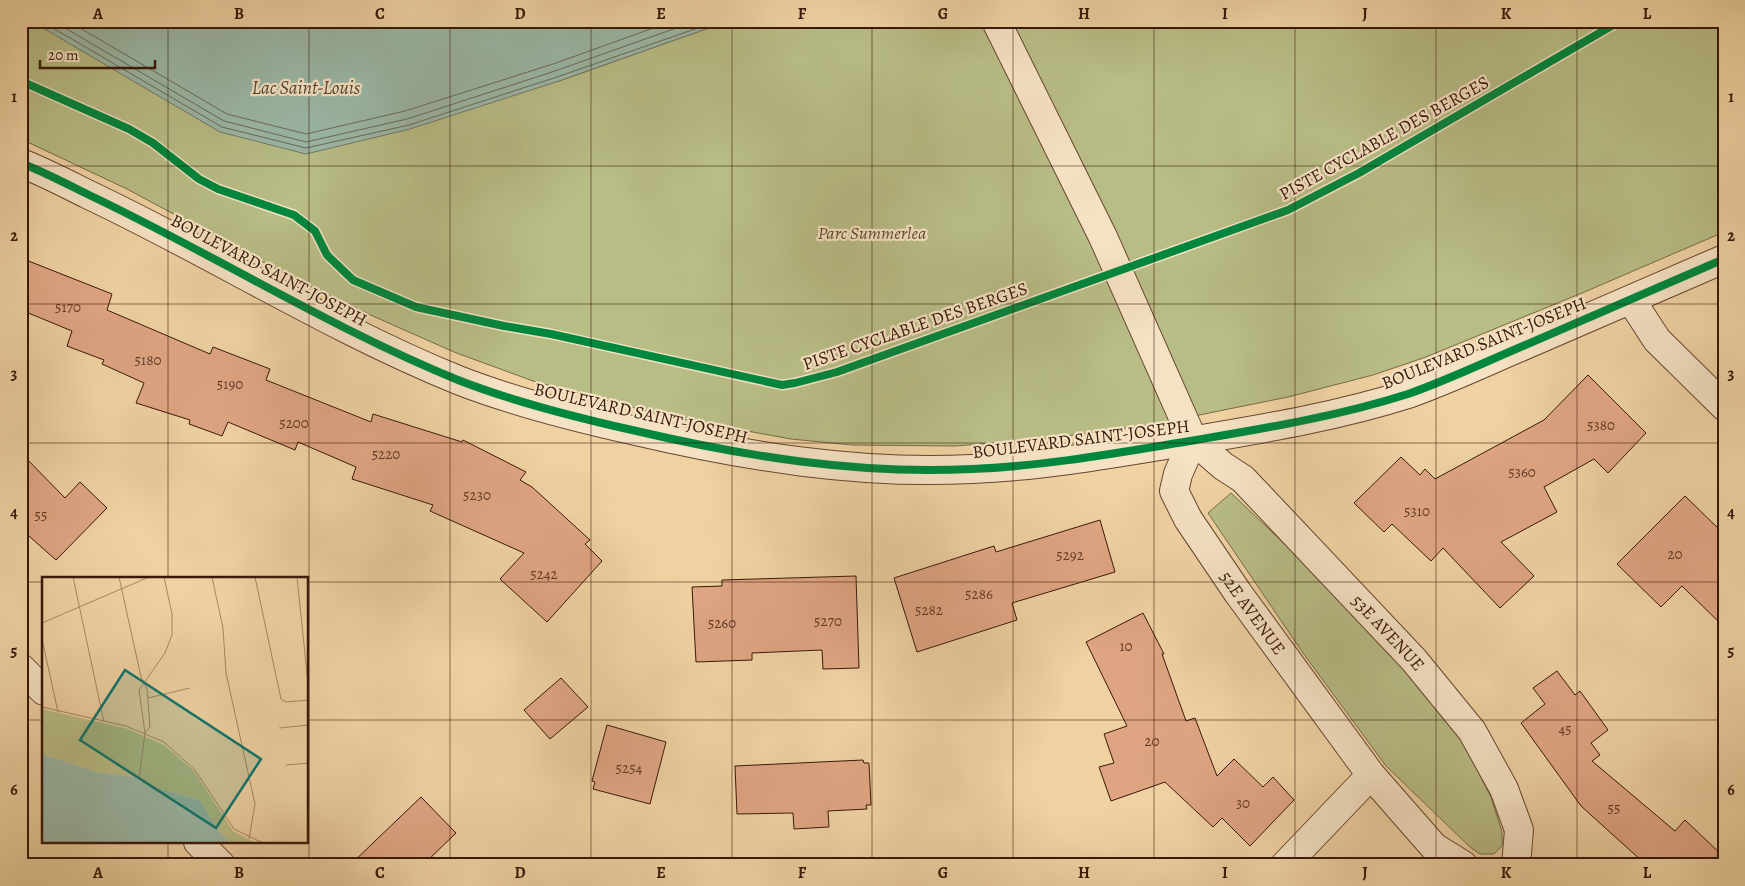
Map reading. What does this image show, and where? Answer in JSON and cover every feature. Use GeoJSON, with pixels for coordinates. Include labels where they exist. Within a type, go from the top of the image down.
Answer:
{"type":"FeatureCollection","features":[{"type":"Feature","properties":{"kind":"street"},"geometry":{"type":"LineString","coordinates":[[996,21],[1107,245],[1193,440]]}},
{"type":"Feature","properties":{"kind":"street","name":"BOULEVARD SAINT-JOSEPH"},"geometry":{"type":"LineString","coordinates":[[21,163],[148,223],[382,346],[461,381],[528,403],[604,424],[689,444],[795,462],[895,469],[971,469],[1038,464],[1103,456],[1299,421],[1409,393],[1724,259]]}},
{"type":"Feature","properties":{"kind":"street"},"geometry":{"type":"LineString","coordinates":[[1631,300],[1657,340],[1724,406]]}},
{"type":"Feature","properties":{"kind":"street","name":"52E AVENUE"},"geometry":{"type":"LineString","coordinates":[[1193,440],[1178,474],[1174,491],[1188,519],[1238,593],[1371,775],[1434,847],[1463,865]]}},
{"type":"Feature","properties":{"kind":"street","name":"53E AVENUE"},"geometry":{"type":"LineString","coordinates":[[1193,440],[1223,466],[1243,479],[1414,660],[1472,731],[1504,789],[1519,830],[1516,865]]}},
{"type":"Feature","properties":{"kind":"street"},"geometry":{"type":"LineString","coordinates":[[21,668],[42,688]]}},
{"type":"Feature","properties":{"kind":"street"},"geometry":{"type":"LineString","coordinates":[[1285,865],[1371,775]]}},
{"type":"Feature","properties":{"kind":"street"},"geometry":{"type":"LineString","coordinates":[[200,844],[221,865]]}},
{"type":"Feature","properties":{"kind":"green space","name":"Parc Summerlea"},"geometry":{"type":"Polygon","coordinates":[[[21,21],[559,81],[706,29],[738,21],[1724,21],[1724,232],[1426,357],[1373,375],[1288,397],[1150,425],[1035,440],[955,446],[852,445],[791,439],[665,416],[533,381],[454,352],[291,277],[127,189],[21,139],[21,21]]]}},
{"type":"Feature","properties":{"kind":"green space"},"geometry":{"type":"Polygon","coordinates":[[[1231,493],[1379,634],[1461,738],[1491,797],[1502,832],[1502,846],[1494,854],[1480,854],[1470,847],[1386,766],[1303,653],[1208,513],[1231,493]]]}},
{"type":"Feature","properties":{"kind":"water","name":"Lac Saint-Louis"},"geometry":{"type":"Polygon","coordinates":[[[31,21],[738,21],[706,29],[559,81],[410,129],[306,154],[220,132],[31,21]]]}},
{"type":"Feature","properties":{"kind":"building"},"geometry":{"type":"Polygon","coordinates":[[[21,258],[112,294],[107,310],[210,354],[213,347],[270,369],[266,380],[371,422],[373,414],[462,442],[463,440],[526,472],[520,480],[532,487],[590,540],[585,544],[602,561],[547,622],[500,579],[524,553],[430,511],[433,505],[352,479],[356,467],[298,442],[295,450],[228,422],[222,436],[189,424],[190,420],[136,403],[144,383],[102,364],[104,360],[67,346],[72,331],[21,310],[21,258]]]}},
{"type":"Feature","properties":{"kind":"building"},"geometry":{"type":"Polygon","coordinates":[[[1588,375],[1646,433],[1608,473],[1594,459],[1544,487],[1557,512],[1501,542],[1534,576],[1500,608],[1443,548],[1431,561],[1392,524],[1384,532],[1354,503],[1401,457],[1420,475],[1425,469],[1435,479],[1544,420],[1588,375]]]}},
{"type":"Feature","properties":{"kind":"building"},"geometry":{"type":"Polygon","coordinates":[[[21,453],[65,498],[80,482],[107,508],[56,560],[21,529],[21,453]]]}},
{"type":"Feature","properties":{"kind":"building"},"geometry":{"type":"Polygon","coordinates":[[[1685,496],[1724,534],[1724,627],[1682,586],[1661,607],[1617,564],[1685,496]]]}},
{"type":"Feature","properties":{"kind":"building"},"geometry":{"type":"Polygon","coordinates":[[[1100,520],[1115,572],[1012,603],[1017,620],[917,652],[894,578],[994,546],[996,552],[1100,520]]]}},
{"type":"Feature","properties":{"kind":"building"},"geometry":{"type":"Polygon","coordinates":[[[856,576],[859,668],[823,669],[822,650],[752,653],[752,660],[696,662],[692,587],[722,586],[722,580],[856,576]]]}},
{"type":"Feature","properties":{"kind":"building"},"geometry":{"type":"Polygon","coordinates":[[[1143,613],[1164,654],[1162,654],[1186,721],[1195,718],[1217,776],[1234,759],[1263,787],[1273,777],[1294,800],[1250,846],[1222,818],[1213,827],[1165,782],[1111,801],[1099,767],[1114,763],[1104,734],[1127,726],[1086,642],[1143,613]]]}},
{"type":"Feature","properties":{"kind":"building"},"geometry":{"type":"Polygon","coordinates":[[[1557,671],[1575,695],[1580,691],[1608,730],[1591,743],[1600,755],[1592,761],[1675,831],[1685,820],[1724,857],[1724,865],[1642,865],[1644,863],[1581,806],[1521,723],[1545,704],[1533,688],[1557,671]]]}},
{"type":"Feature","properties":{"kind":"building"},"geometry":{"type":"Polygon","coordinates":[[[561,678],[588,707],[550,739],[524,710],[561,678]]]}},
{"type":"Feature","properties":{"kind":"building"},"geometry":{"type":"Polygon","coordinates":[[[607,725],[666,742],[650,804],[593,789],[595,782],[592,781],[607,725]]]}},
{"type":"Feature","properties":{"kind":"building"},"geometry":{"type":"Polygon","coordinates":[[[863,760],[864,763],[869,763],[871,805],[866,805],[867,809],[828,811],[829,827],[794,829],[793,813],[737,814],[735,766],[863,760]]]}},
{"type":"Feature","properties":{"kind":"building"},"geometry":{"type":"Polygon","coordinates":[[[421,797],[456,833],[423,865],[350,865],[421,797]]]}},
{"type":"Feature","properties":{"kind":"cycle path","name":"PISTE CYCLABLE DES BERGES"},"geometry":{"type":"LineString","coordinates":[[21,81],[129,129],[153,143],[199,179],[218,189],[294,215],[315,231],[327,255],[353,280],[416,307],[551,334],[782,385],[837,372],[1288,210],[1359,173],[1620,21]]}},
{"type":"Feature","properties":{"kind":"cycle path"},"geometry":{"type":"LineString","coordinates":[[21,163],[134,217],[317,314],[410,359],[479,388],[566,414],[716,448],[801,462],[886,469],[972,469],[1056,462],[1249,431],[1356,409],[1436,384],[1724,259]]}}]}
